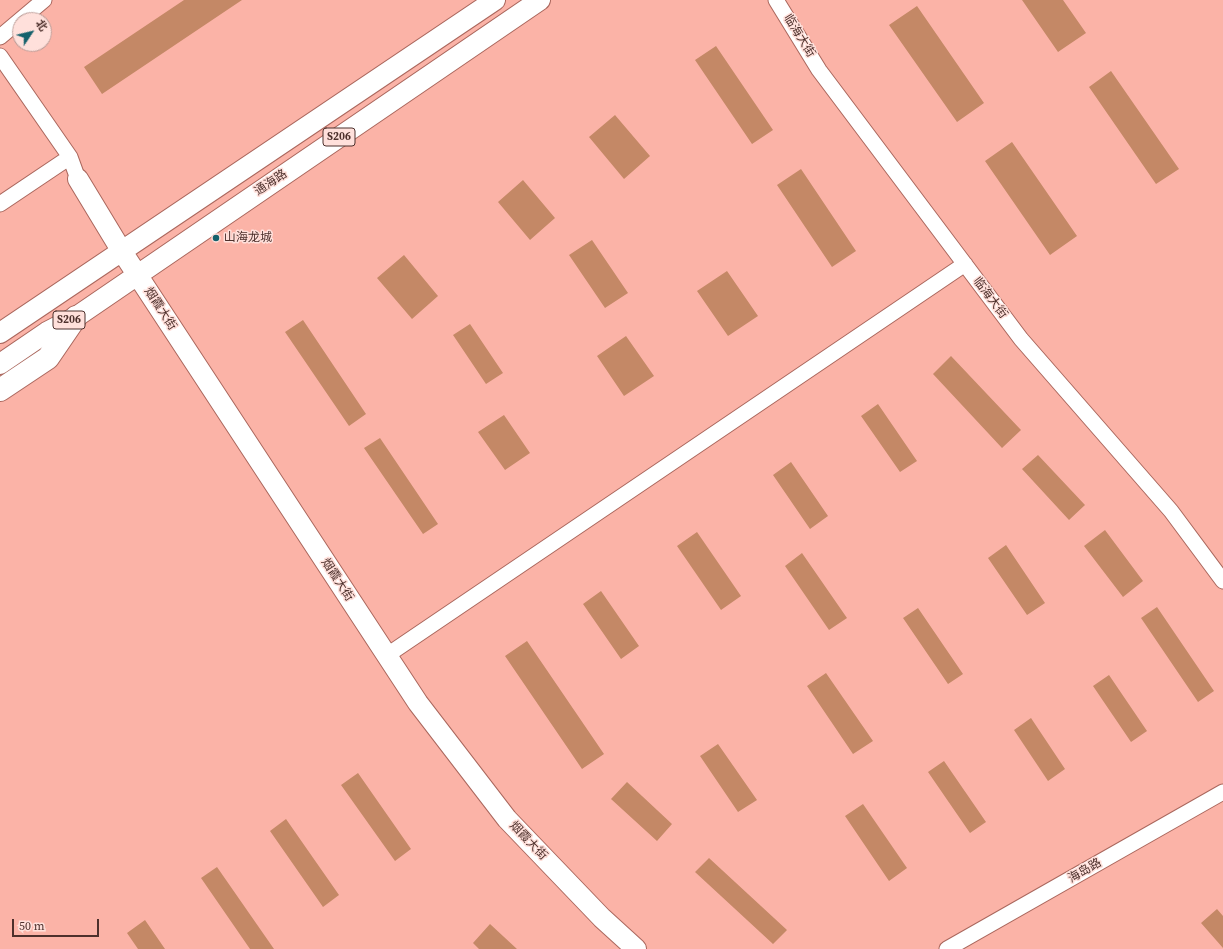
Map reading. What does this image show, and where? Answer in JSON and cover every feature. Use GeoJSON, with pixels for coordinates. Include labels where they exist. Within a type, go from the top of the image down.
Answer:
{"type":"FeatureCollection","features":[{"type":"Feature","properties":{"kind":"highway"},"geometry":{"type":"LineString","coordinates":[[0,390],[48,358],[76,317]]}},
{"type":"Feature","properties":{"kind":"main road","name":"S206"},"geometry":{"type":"LineString","coordinates":[[0,332],[495,0]]}},
{"type":"Feature","properties":{"kind":"main road","name":"通海路"},"geometry":{"type":"LineString","coordinates":[[0,364],[47,332],[76,317],[540,0]]}},
{"type":"Feature","properties":{"kind":"main road","name":"烟霞大街"},"geometry":{"type":"LineString","coordinates":[[78,180],[121,250],[418,703],[507,819],[602,918],[636,949]]}},
{"type":"Feature","properties":{"kind":"street"},"geometry":{"type":"LineString","coordinates":[[0,37],[44,0]]}},
{"type":"Feature","properties":{"kind":"street","name":"临海大街"},"geometry":{"type":"LineString","coordinates":[[776,0],[819,70],[1021,339],[1170,511],[1223,581]]}},
{"type":"Feature","properties":{"kind":"street"},"geometry":{"type":"LineString","coordinates":[[0,56],[70,157],[78,180]]}},
{"type":"Feature","properties":{"kind":"street"},"geometry":{"type":"LineString","coordinates":[[0,204],[70,157]]}},
{"type":"Feature","properties":{"kind":"street"},"geometry":{"type":"LineString","coordinates":[[386,656],[964,264]]}},
{"type":"Feature","properties":{"kind":"street","name":"海岛路"},"geometry":{"type":"LineString","coordinates":[[947,949],[1223,792]]}},
{"type":"Feature","properties":{"kind":"building"},"geometry":{"type":"Polygon","coordinates":[[[184,0],[242,0],[102,94],[84,67],[184,0]]]}},
{"type":"Feature","properties":{"kind":"building"},"geometry":{"type":"Polygon","coordinates":[[[1022,0],[1063,0],[1086,33],[1058,52],[1022,0]]]}},
{"type":"Feature","properties":{"kind":"building"},"geometry":{"type":"Polygon","coordinates":[[[917,6],[984,103],[957,122],[889,25],[917,6]]]}},
{"type":"Feature","properties":{"kind":"building"},"geometry":{"type":"Polygon","coordinates":[[[716,46],[773,130],[752,144],[695,60],[716,46]]]}},
{"type":"Feature","properties":{"kind":"building"},"geometry":{"type":"Polygon","coordinates":[[[1111,71],[1179,169],[1156,184],[1089,87],[1111,71]]]}},
{"type":"Feature","properties":{"kind":"building"},"geometry":{"type":"Polygon","coordinates":[[[615,115],[650,156],[624,179],[589,137],[615,115]]]}},
{"type":"Feature","properties":{"kind":"building"},"geometry":{"type":"Polygon","coordinates":[[[1012,142],[1077,236],[1050,255],[985,161],[1012,142]]]}},
{"type":"Feature","properties":{"kind":"building"},"geometry":{"type":"Polygon","coordinates":[[[801,169],[856,251],[832,267],[777,185],[801,169]]]}},
{"type":"Feature","properties":{"kind":"building"},"geometry":{"type":"Polygon","coordinates":[[[523,180],[555,218],[530,240],[498,202],[523,180]]]}},
{"type":"Feature","properties":{"kind":"building"},"geometry":{"type":"Polygon","coordinates":[[[592,240],[628,293],[605,308],[569,255],[592,240]]]}},
{"type":"Feature","properties":{"kind":"building"},"geometry":{"type":"Polygon","coordinates":[[[404,255],[438,296],[412,319],[377,278],[404,255]]]}},
{"type":"Feature","properties":{"kind":"building"},"geometry":{"type":"Polygon","coordinates":[[[727,271],[758,316],[728,336],[697,291],[727,271]]]}},
{"type":"Feature","properties":{"kind":"building"},"geometry":{"type":"Polygon","coordinates":[[[303,320],[366,414],[349,426],[285,332],[303,320]]]}},
{"type":"Feature","properties":{"kind":"building"},"geometry":{"type":"Polygon","coordinates":[[[470,324],[503,373],[486,384],[453,335],[470,324]]]}},
{"type":"Feature","properties":{"kind":"building"},"geometry":{"type":"Polygon","coordinates":[[[626,336],[654,376],[624,396],[597,356],[626,336]]]}},
{"type":"Feature","properties":{"kind":"building"},"geometry":{"type":"Polygon","coordinates":[[[951,356],[1021,430],[1002,448],[933,374],[951,356]]]}},
{"type":"Feature","properties":{"kind":"building"},"geometry":{"type":"Polygon","coordinates":[[[878,404],[917,461],[900,472],[861,416],[878,404]]]}},
{"type":"Feature","properties":{"kind":"building"},"geometry":{"type":"Polygon","coordinates":[[[504,415],[530,453],[505,470],[478,432],[504,415]]]}},
{"type":"Feature","properties":{"kind":"building"},"geometry":{"type":"Polygon","coordinates":[[[380,438],[438,524],[423,534],[364,448],[380,438]]]}},
{"type":"Feature","properties":{"kind":"building"},"geometry":{"type":"Polygon","coordinates":[[[1038,455],[1085,505],[1069,520],[1022,469],[1038,455]]]}},
{"type":"Feature","properties":{"kind":"building"},"geometry":{"type":"Polygon","coordinates":[[[791,462],[828,516],[810,529],[773,475],[791,462]]]}},
{"type":"Feature","properties":{"kind":"building"},"geometry":{"type":"Polygon","coordinates":[[[1105,530],[1143,581],[1123,597],[1084,546],[1105,530]]]}},
{"type":"Feature","properties":{"kind":"building"},"geometry":{"type":"Polygon","coordinates":[[[697,532],[741,596],[721,610],[677,546],[697,532]]]}},
{"type":"Feature","properties":{"kind":"building"},"geometry":{"type":"Polygon","coordinates":[[[1006,545],[1045,603],[1027,615],[988,558],[1006,545]]]}},
{"type":"Feature","properties":{"kind":"building"},"geometry":{"type":"Polygon","coordinates":[[[802,553],[847,618],[829,630],[785,566],[802,553]]]}},
{"type":"Feature","properties":{"kind":"building"},"geometry":{"type":"Polygon","coordinates":[[[601,591],[639,646],[621,659],[583,604],[601,591]]]}},
{"type":"Feature","properties":{"kind":"building"},"geometry":{"type":"Polygon","coordinates":[[[1157,607],[1214,691],[1198,702],[1141,618],[1157,607]]]}},
{"type":"Feature","properties":{"kind":"building"},"geometry":{"type":"Polygon","coordinates":[[[918,608],[963,674],[948,684],[903,618],[918,608]]]}},
{"type":"Feature","properties":{"kind":"building"},"geometry":{"type":"Polygon","coordinates":[[[527,641],[604,754],[582,769],[505,656],[527,641]]]}},
{"type":"Feature","properties":{"kind":"building"},"geometry":{"type":"Polygon","coordinates":[[[826,673],[873,741],[853,754],[807,686],[826,673]]]}},
{"type":"Feature","properties":{"kind":"building"},"geometry":{"type":"Polygon","coordinates":[[[1109,675],[1147,731],[1131,742],[1093,686],[1109,675]]]}},
{"type":"Feature","properties":{"kind":"building"},"geometry":{"type":"Polygon","coordinates":[[[1031,718],[1065,769],[1048,781],[1014,730],[1031,718]]]}},
{"type":"Feature","properties":{"kind":"building"},"geometry":{"type":"Polygon","coordinates":[[[718,744],[757,800],[738,812],[700,756],[718,744]]]}},
{"type":"Feature","properties":{"kind":"building"},"geometry":{"type":"Polygon","coordinates":[[[944,761],[986,822],[970,833],[928,772],[944,761]]]}},
{"type":"Feature","properties":{"kind":"building"},"geometry":{"type":"Polygon","coordinates":[[[358,773],[411,849],[395,861],[341,785],[358,773]]]}},
{"type":"Feature","properties":{"kind":"building"},"geometry":{"type":"Polygon","coordinates":[[[627,782],[672,824],[657,841],[611,799],[627,782]]]}},
{"type":"Feature","properties":{"kind":"building"},"geometry":{"type":"Polygon","coordinates":[[[863,804],[907,868],[889,881],[845,816],[863,804]]]}},
{"type":"Feature","properties":{"kind":"building"},"geometry":{"type":"Polygon","coordinates":[[[286,819],[339,895],[323,907],[270,831],[286,819]]]}},
{"type":"Feature","properties":{"kind":"building"},"geometry":{"type":"Polygon","coordinates":[[[709,858],[787,930],[773,944],[695,872],[709,858]]]}},
{"type":"Feature","properties":{"kind":"building"},"geometry":{"type":"Polygon","coordinates":[[[217,867],[274,949],[250,949],[201,878],[217,867]]]}},
{"type":"Feature","properties":{"kind":"building"},"geometry":{"type":"Polygon","coordinates":[[[1217,909],[1223,916],[1223,948],[1201,923],[1217,909]]]}},
{"type":"Feature","properties":{"kind":"building"},"geometry":{"type":"Polygon","coordinates":[[[145,920],[165,949],[138,949],[127,933],[145,920]]]}},
{"type":"Feature","properties":{"kind":"building"},"geometry":{"type":"Polygon","coordinates":[[[490,924],[517,949],[479,949],[473,943],[490,924]]]}},
{"type":"Feature","properties":{"kind":"place","name":"山海龙城"},"geometry":{"type":"Point","coordinates":[216,238]}}]}
